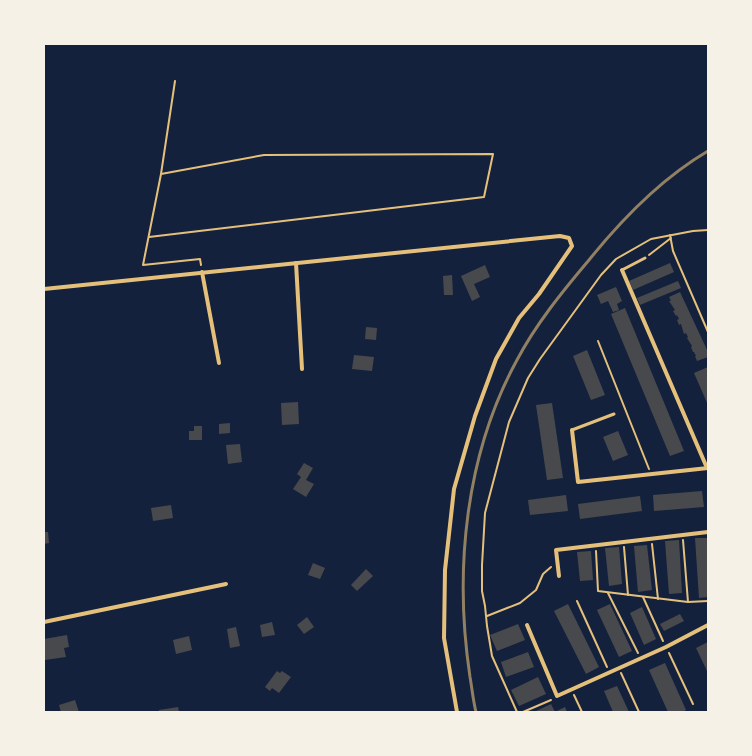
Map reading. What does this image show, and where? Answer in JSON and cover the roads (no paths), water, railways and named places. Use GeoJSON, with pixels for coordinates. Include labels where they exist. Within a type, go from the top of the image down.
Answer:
{"type":"FeatureCollection","features":[{"type":"Feature","properties":{"kind":"street"},"geometry":{"type":"LineString","coordinates":[[44,289],[560,236],[569,238],[572,246],[539,294],[519,318],[496,359],[475,416],[454,489],[445,570],[444,638],[457,712]]}},
{"type":"Feature","properties":{"kind":"street"},"geometry":{"type":"LineString","coordinates":[[296,263],[302,369]]}},
{"type":"Feature","properties":{"kind":"street"},"geometry":{"type":"LineString","coordinates":[[572,430],[578,482],[707,468],[622,270]]}},
{"type":"Feature","properties":{"kind":"street"},"geometry":{"type":"LineString","coordinates":[[202,272],[219,363]]}},
{"type":"Feature","properties":{"kind":"street"},"geometry":{"type":"LineString","coordinates":[[559,576],[556,550],[708,532]]}},
{"type":"Feature","properties":{"kind":"street"},"geometry":{"type":"LineString","coordinates":[[44,622],[226,584]]}},
{"type":"Feature","properties":{"kind":"street"},"geometry":{"type":"LineString","coordinates":[[527,625],[557,696],[666,647],[708,625]]}},
{"type":"Feature","properties":{"kind":"lane"},"geometry":{"type":"LineString","coordinates":[[622,270],[645,258]]}},
{"type":"Feature","properties":{"kind":"lane"},"geometry":{"type":"LineString","coordinates":[[572,430],[614,414]]}},
{"type":"Feature","properties":{"kind":"railway"},"geometry":{"type":"LineString","coordinates":[[476,712],[465,637],[463,596],[464,555],[468,514],[475,474],[485,435],[499,397],[524,347],[541,321],[559,296],[615,229],[659,187],[691,162],[708,151]]}}]}
